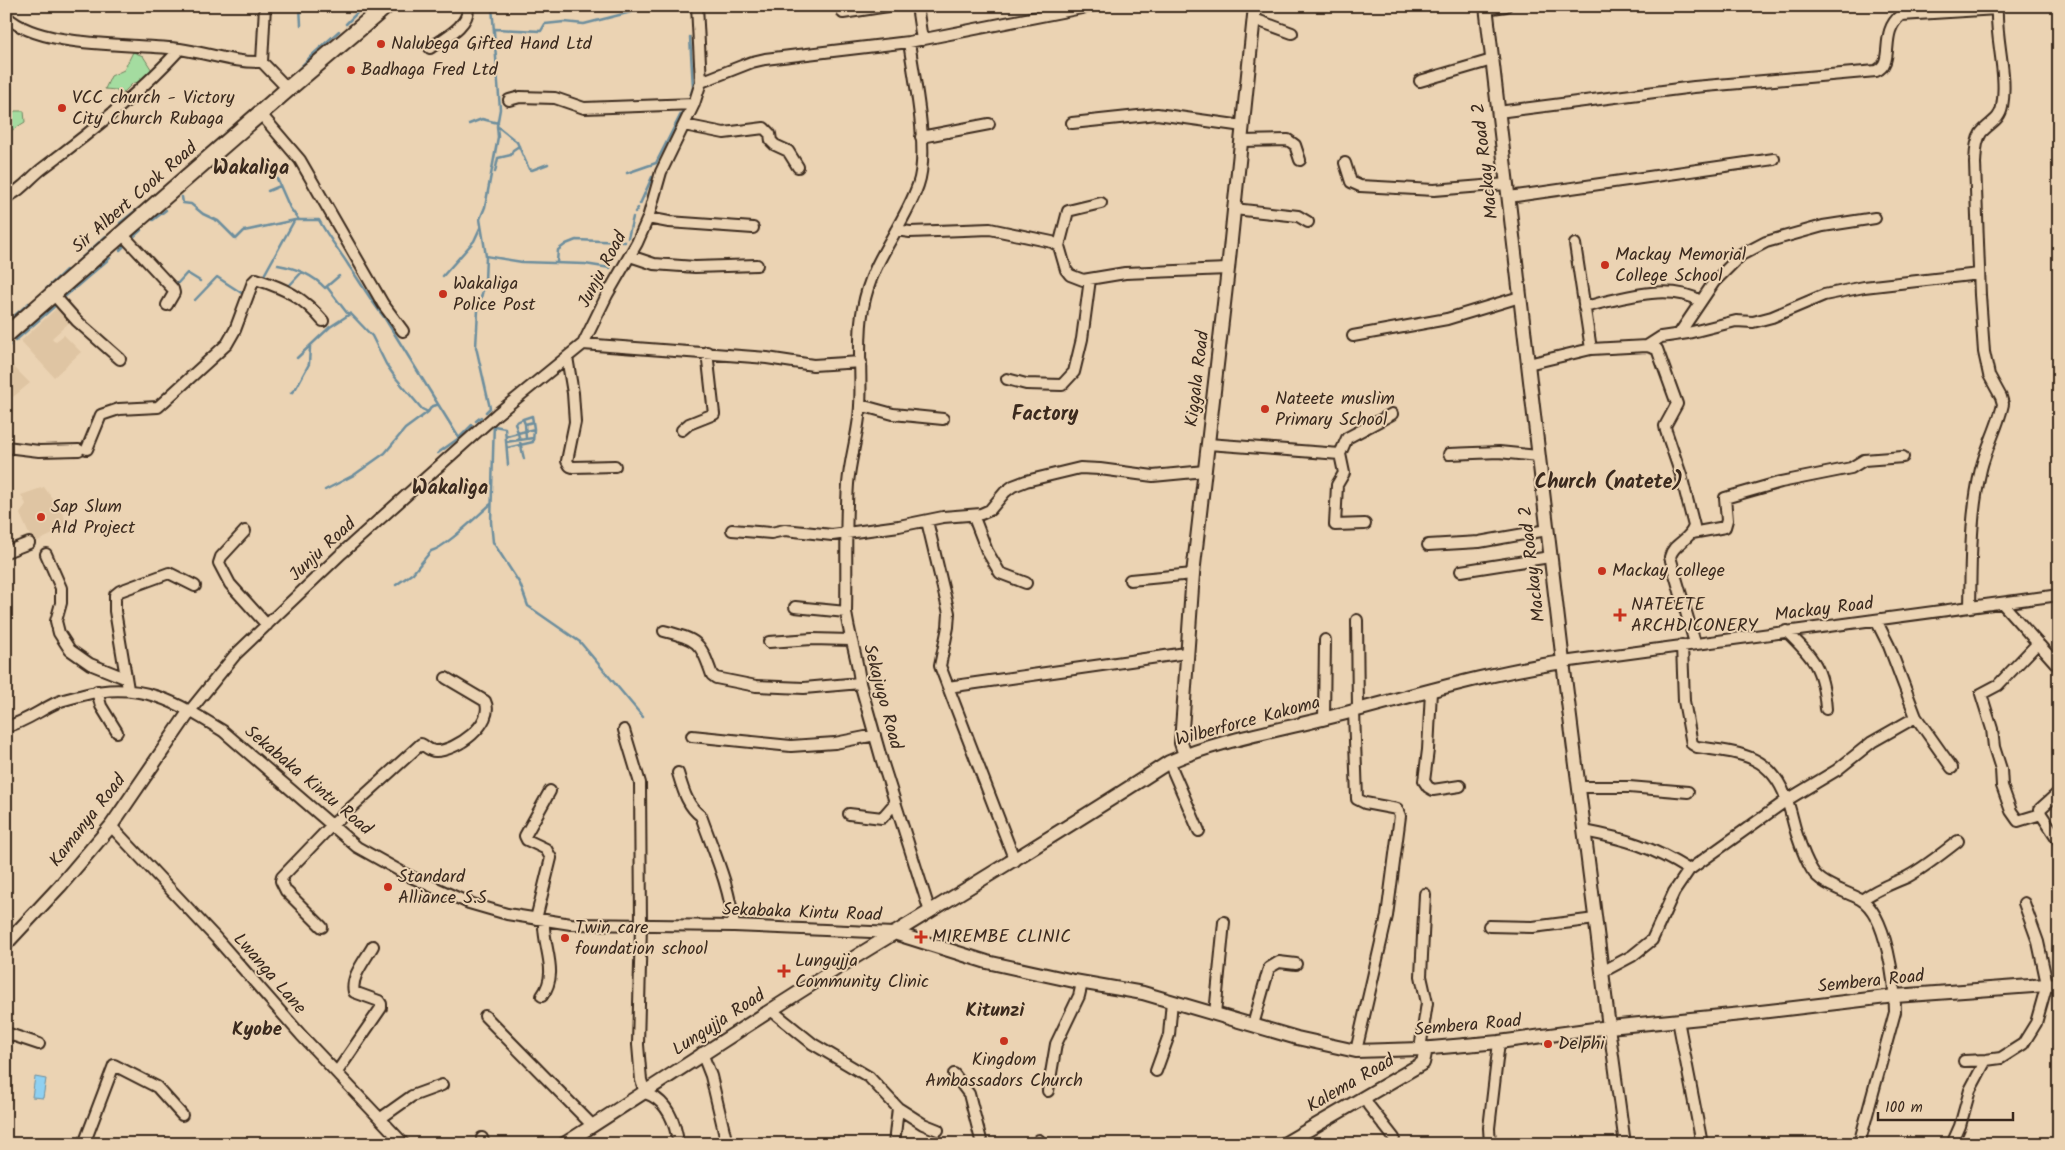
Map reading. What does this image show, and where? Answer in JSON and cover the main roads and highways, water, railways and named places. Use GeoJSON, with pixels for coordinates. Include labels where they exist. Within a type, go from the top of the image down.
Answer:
{"type":"FeatureCollection","features":[{"type":"Feature","properties":{"kind":"main road","name":"Sir Albert Cook Road"},"geometry":{"type":"LineString","coordinates":[[6,335],[260,113],[386,6]]}},
{"type":"Feature","properties":{"kind":"water"},"geometry":{"type":"Polygon","coordinates":[[[35,1077],[46,1079],[43,1098],[32,1097],[35,1077]]]}},
{"type":"Feature","properties":{"kind":"waterway"},"geometry":{"type":"LineString","coordinates":[[300,6],[301,25]]}},
{"type":"Feature","properties":{"kind":"waterway"},"geometry":{"type":"LineString","coordinates":[[346,24],[357,13],[358,6]]}},
{"type":"Feature","properties":{"kind":"waterway"},"geometry":{"type":"LineString","coordinates":[[486,412],[490,408],[476,347],[478,310],[485,282],[486,256],[480,219],[485,207],[498,137],[497,126],[500,109],[492,6]]}},
{"type":"Feature","properties":{"kind":"waterway"},"geometry":{"type":"LineString","coordinates":[[495,29],[541,31],[545,24],[564,22],[584,24],[639,10],[675,6]]}},
{"type":"Feature","properties":{"kind":"waterway"},"geometry":{"type":"LineString","coordinates":[[687,6],[688,11]]}},
{"type":"Feature","properties":{"kind":"waterway"},"geometry":{"type":"LineString","coordinates":[[296,72],[339,31]]}},
{"type":"Feature","properties":{"kind":"waterway"},"geometry":{"type":"LineString","coordinates":[[690,37],[693,87],[690,97]]}},
{"type":"Feature","properties":{"kind":"waterway"},"geometry":{"type":"LineString","coordinates":[[627,173],[656,163],[684,108]]}},
{"type":"Feature","properties":{"kind":"waterway"},"geometry":{"type":"LineString","coordinates":[[469,124],[482,119],[498,123]]}},
{"type":"Feature","properties":{"kind":"waterway"},"geometry":{"type":"LineString","coordinates":[[497,126],[517,142],[529,169],[532,170],[548,164]]}},
{"type":"Feature","properties":{"kind":"waterway"},"geometry":{"type":"LineString","coordinates":[[195,160],[230,129]]}},
{"type":"Feature","properties":{"kind":"waterway"},"geometry":{"type":"LineString","coordinates":[[495,172],[498,158],[511,155],[513,150],[519,146]]}},
{"type":"Feature","properties":{"kind":"waterway"},"geometry":{"type":"LineString","coordinates":[[271,165],[290,208],[299,220]]}},
{"type":"Feature","properties":{"kind":"waterway"},"geometry":{"type":"LineString","coordinates":[[640,204],[652,177]]}},
{"type":"Feature","properties":{"kind":"waterway"},"geometry":{"type":"LineString","coordinates":[[268,191],[280,186]]}},
{"type":"Feature","properties":{"kind":"waterway"},"geometry":{"type":"LineString","coordinates":[[182,197],[183,203],[191,204],[203,214],[218,221],[236,239],[244,231],[295,220],[319,220],[384,317],[459,438],[472,425]]}},
{"type":"Feature","properties":{"kind":"waterway"},"geometry":{"type":"LineString","coordinates":[[120,223],[139,208]]}},
{"type":"Feature","properties":{"kind":"waterway"},"geometry":{"type":"LineString","coordinates":[[635,212],[638,208]]}},
{"type":"Feature","properties":{"kind":"waterway"},"geometry":{"type":"LineString","coordinates":[[153,220],[166,210]]}},
{"type":"Feature","properties":{"kind":"waterway"},"geometry":{"type":"LineString","coordinates":[[628,238],[633,217]]}},
{"type":"Feature","properties":{"kind":"waterway"},"geometry":{"type":"LineString","coordinates":[[254,275],[263,277],[294,221]]}},
{"type":"Feature","properties":{"kind":"waterway"},"geometry":{"type":"LineString","coordinates":[[443,276],[474,241],[480,228]]}},
{"type":"Feature","properties":{"kind":"waterway"},"geometry":{"type":"LineString","coordinates":[[130,240],[141,230]]}},
{"type":"Feature","properties":{"kind":"waterway"},"geometry":{"type":"LineString","coordinates":[[76,263],[106,236]]}},
{"type":"Feature","properties":{"kind":"waterway"},"geometry":{"type":"LineString","coordinates":[[557,262],[558,250],[576,240],[625,242]]}},
{"type":"Feature","properties":{"kind":"waterway"},"geometry":{"type":"LineString","coordinates":[[120,250],[126,244]]}},
{"type":"Feature","properties":{"kind":"waterway"},"geometry":{"type":"LineString","coordinates":[[486,256],[522,262],[585,264],[610,268]]}},
{"type":"Feature","properties":{"kind":"waterway"},"geometry":{"type":"LineString","coordinates":[[62,299],[110,258]]}},
{"type":"Feature","properties":{"kind":"waterway"},"geometry":{"type":"LineString","coordinates":[[278,265],[303,272],[325,288],[339,276]]}},
{"type":"Feature","properties":{"kind":"waterway"},"geometry":{"type":"LineString","coordinates":[[45,290],[66,270]]}},
{"type":"Feature","properties":{"kind":"waterway"},"geometry":{"type":"LineString","coordinates":[[287,288],[302,272]]}},
{"type":"Feature","properties":{"kind":"waterway"},"geometry":{"type":"LineString","coordinates":[[170,279],[177,284],[187,273],[200,281]]}},
{"type":"Feature","properties":{"kind":"waterway"},"geometry":{"type":"LineString","coordinates":[[195,300],[217,277],[243,294],[245,291]]}},
{"type":"Feature","properties":{"kind":"waterway"},"geometry":{"type":"LineString","coordinates":[[327,287],[347,313],[351,314],[372,336],[395,377],[422,409],[428,412]]}},
{"type":"Feature","properties":{"kind":"waterway"},"geometry":{"type":"LineString","coordinates":[[6,323],[29,303]]}},
{"type":"Feature","properties":{"kind":"waterway"},"geometry":{"type":"LineString","coordinates":[[15,341],[57,304]]}},
{"type":"Feature","properties":{"kind":"waterway"},"geometry":{"type":"LineString","coordinates":[[297,358],[330,327],[350,314]]}},
{"type":"Feature","properties":{"kind":"waterway"},"geometry":{"type":"LineString","coordinates":[[6,348],[10,345]]}},
{"type":"Feature","properties":{"kind":"waterway"},"geometry":{"type":"LineString","coordinates":[[291,393],[296,388],[309,364],[310,347]]}},
{"type":"Feature","properties":{"kind":"waterway"},"geometry":{"type":"LineString","coordinates":[[325,490],[354,475],[385,453],[405,429],[428,412],[432,406],[437,405]]}},
{"type":"Feature","properties":{"kind":"waterway"},"geometry":{"type":"LineString","coordinates":[[525,424],[523,419],[532,416],[533,422]]}},
{"type":"Feature","properties":{"kind":"waterway"},"geometry":{"type":"LineString","coordinates":[[476,421],[481,417]]}},
{"type":"Feature","properties":{"kind":"waterway"},"geometry":{"type":"LineString","coordinates":[[507,448],[533,442],[534,429],[518,433],[515,423],[523,419]]}},
{"type":"Feature","properties":{"kind":"waterway"},"geometry":{"type":"LineString","coordinates":[[494,421],[491,522],[493,542],[520,584],[528,606],[580,642],[643,717]]}},
{"type":"Feature","properties":{"kind":"waterway"},"geometry":{"type":"LineString","coordinates":[[526,439],[525,424],[533,422],[534,429]]}},
{"type":"Feature","properties":{"kind":"waterway"},"geometry":{"type":"LineString","coordinates":[[494,426],[505,428],[508,465]]}},
{"type":"Feature","properties":{"kind":"waterway"},"geometry":{"type":"LineString","coordinates":[[507,436],[518,433],[524,459]]}},
{"type":"Feature","properties":{"kind":"waterway"},"geometry":{"type":"LineString","coordinates":[[438,453],[459,438]]}},
{"type":"Feature","properties":{"kind":"waterway"},"geometry":{"type":"LineString","coordinates":[[506,442],[533,438]]}},
{"type":"Feature","properties":{"kind":"waterway"},"geometry":{"type":"LineString","coordinates":[[396,585],[413,573],[431,551],[453,538],[491,504]]}},
{"type":"Feature","properties":{"kind":"place","name":"Nalubega Gifted Hand Ltd"},"geometry":{"type":"Point","coordinates":[381,44]}},
{"type":"Feature","properties":{"kind":"place","name":"Badhaga Fred Ltd"},"geometry":{"type":"Point","coordinates":[351,70]}},
{"type":"Feature","properties":{"kind":"place","name":"VCC church - Victory City Church Rubaga"},"geometry":{"type":"Point","coordinates":[62,108]}},
{"type":"Feature","properties":{"kind":"place","name":"Mackay Memorial College School"},"geometry":{"type":"Point","coordinates":[1605,265]}},
{"type":"Feature","properties":{"kind":"place","name":"Wakaliga Police Post"},"geometry":{"type":"Point","coordinates":[443,294]}},
{"type":"Feature","properties":{"kind":"place","name":"Nateete muslim Primary School"},"geometry":{"type":"Point","coordinates":[1265,409]}},
{"type":"Feature","properties":{"kind":"place","name":"Sap Slum AId Project"},"geometry":{"type":"Point","coordinates":[41,517]}},
{"type":"Feature","properties":{"kind":"place","name":"Mackay college"},"geometry":{"type":"Point","coordinates":[1602,571]}},
{"type":"Feature","properties":{"kind":"place","name":"NATEETE ARCHDICONERY"},"geometry":{"type":"Point","coordinates":[1620,615]}},
{"type":"Feature","properties":{"kind":"place","name":"Standard Alliance S.S"},"geometry":{"type":"Point","coordinates":[388,887]}},
{"type":"Feature","properties":{"kind":"place","name":"MIREMBE CLINIC"},"geometry":{"type":"Point","coordinates":[921,937]}},
{"type":"Feature","properties":{"kind":"place","name":"Twin care foundation school"},"geometry":{"type":"Point","coordinates":[565,938]}},
{"type":"Feature","properties":{"kind":"place","name":"Lungujja Community Clinic"},"geometry":{"type":"Point","coordinates":[784,971]}},
{"type":"Feature","properties":{"kind":"place","name":"Kingdom Ambassadors Church"},"geometry":{"type":"Point","coordinates":[1004,1041]}},
{"type":"Feature","properties":{"kind":"place","name":"Delphi"},"geometry":{"type":"Point","coordinates":[1548,1044]}},
{"type":"Feature","properties":{"kind":"district","name":"Wakaliga"},"geometry":{"type":"Point","coordinates":[251,169]}},
{"type":"Feature","properties":{"kind":"district","name":"Factory"},"geometry":{"type":"Point","coordinates":[1045,415]}},
{"type":"Feature","properties":{"kind":"district","name":"Church (natete)"},"geometry":{"type":"Point","coordinates":[1609,483]}},
{"type":"Feature","properties":{"kind":"district","name":"Wakaliga"},"geometry":{"type":"Point","coordinates":[450,489]}},
{"type":"Feature","properties":{"kind":"district","name":"Kitunzi"},"geometry":{"type":"Point","coordinates":[995,1011]}},
{"type":"Feature","properties":{"kind":"district","name":"Kyobe"},"geometry":{"type":"Point","coordinates":[257,1030]}}]}
